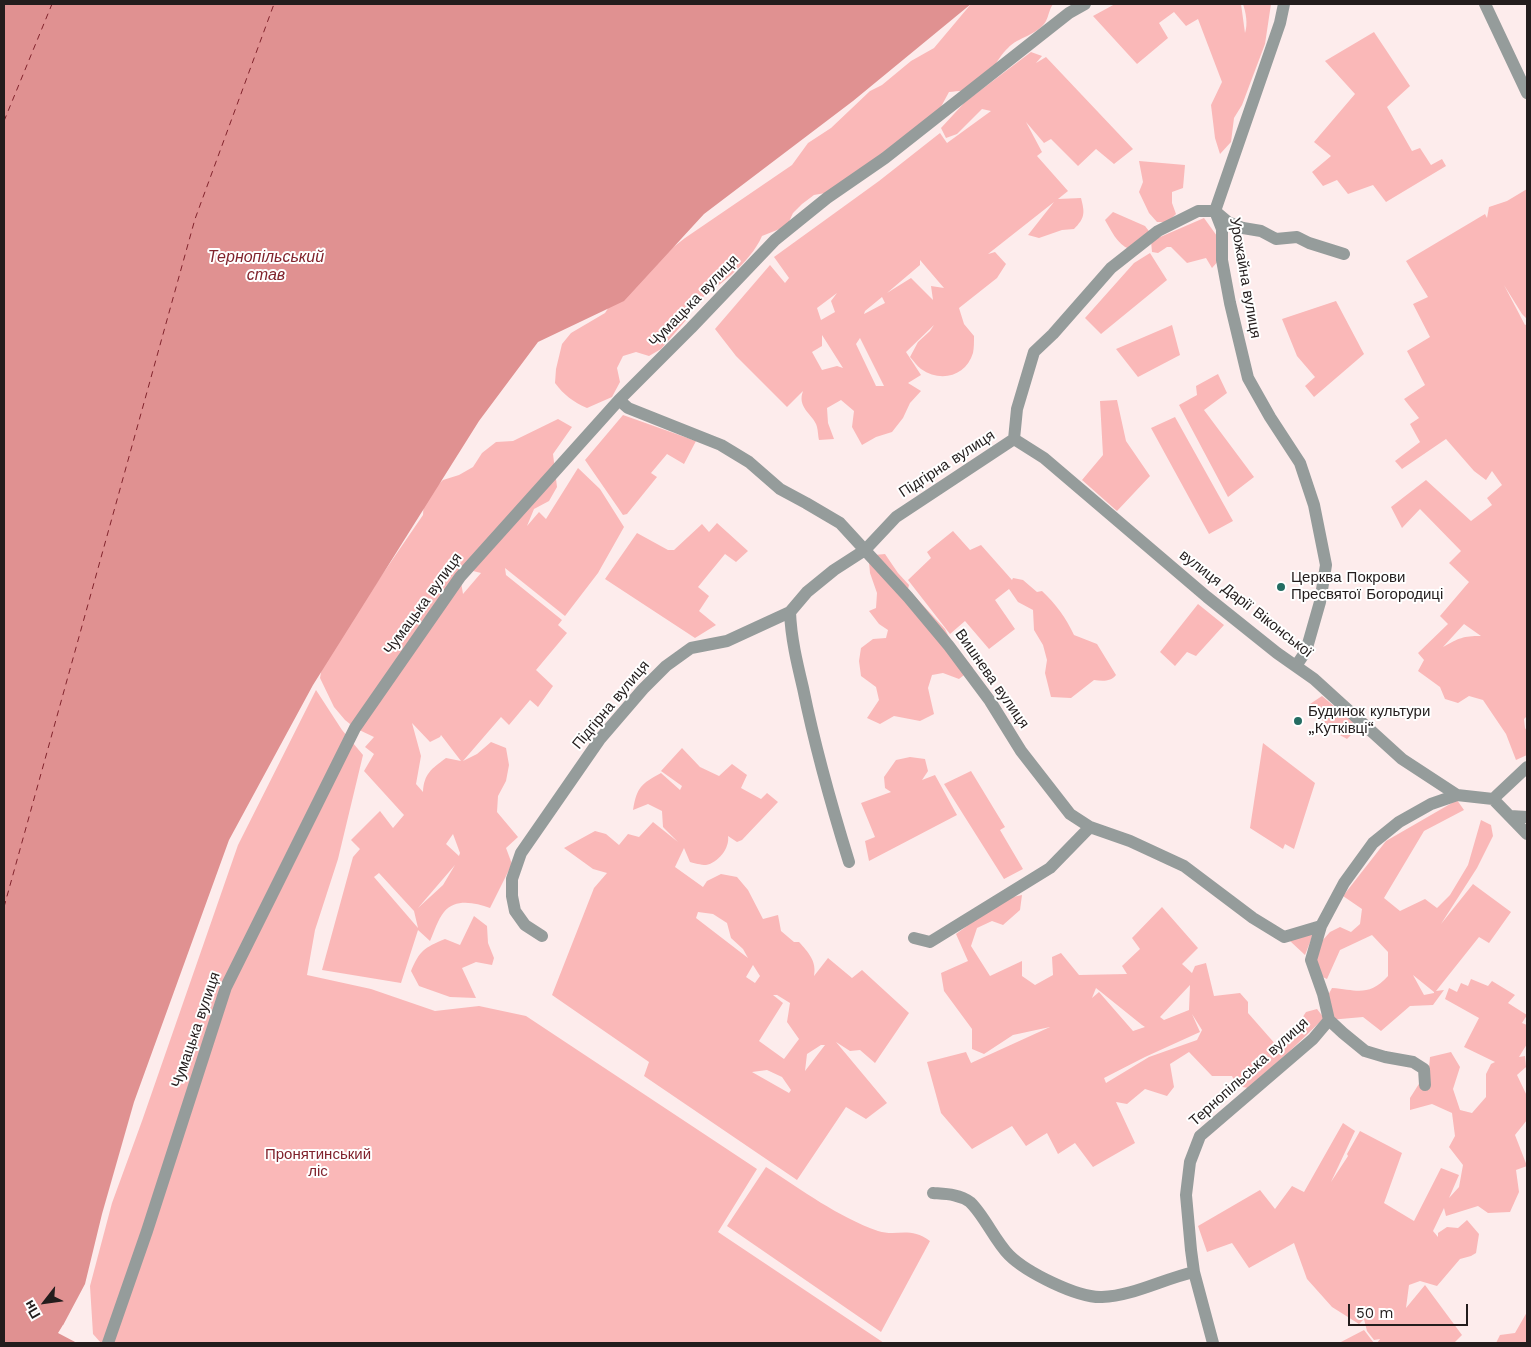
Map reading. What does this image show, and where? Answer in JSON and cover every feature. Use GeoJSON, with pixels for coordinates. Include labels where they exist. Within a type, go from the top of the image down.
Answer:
{"type":"FeatureCollection","features":[{"type":"Feature","properties":{"kind":"street","name":"Чумацька вулиця"},"geometry":{"type":"LineString","coordinates":[[108,1343],[147,1231],[226,987],[355,728],[460,577],[619,400],[775,240],[827,198],[884,158],[1069,13],[1085,4]]}},
{"type":"Feature","properties":{"kind":"street","name":"Урожайна вулиця"},"geometry":{"type":"LineString","coordinates":[[1284,4],[1280,23],[1215,211],[1222,229],[1222,260],[1248,378],[1270,417],[1300,463],[1314,505],[1326,564],[1320,602],[1306,651],[1296,666]]}},
{"type":"Feature","properties":{"kind":"street"},"geometry":{"type":"LineString","coordinates":[[1485,4],[1527,93]]}},
{"type":"Feature","properties":{"kind":"street","name":"Підгірна вулиця"},"geometry":{"type":"LineString","coordinates":[[542,936],[525,925],[515,911],[512,896],[512,879],[521,853],[600,739],[643,689],[666,666],[691,648],[728,640],[790,612],[807,592],[834,570],[865,550],[896,517],[1014,440],[1017,410],[1034,352],[1053,334],[1110,268],[1158,231],[1198,211],[1215,211]]}},
{"type":"Feature","properties":{"kind":"street"},"geometry":{"type":"LineString","coordinates":[[1215,211],[1228,222],[1261,232],[1276,239],[1297,237],[1309,243],[1344,254]]}},
{"type":"Feature","properties":{"kind":"street","name":"Вишнева вулиця"},"geometry":{"type":"LineString","coordinates":[[619,400],[628,408],[721,445],[749,462],[780,489],[840,523],[908,597],[949,646],[990,701],[1022,751],[1070,814],[1090,828],[1130,841],[1184,866],[1253,918],[1284,938],[1321,926]]}},
{"type":"Feature","properties":{"kind":"street","name":"вулиця Дарії Віконської"},"geometry":{"type":"LineString","coordinates":[[1014,440],[1044,458],[1207,597],[1314,679],[1402,759],[1457,795]]}},
{"type":"Feature","properties":{"kind":"street"},"geometry":{"type":"LineString","coordinates":[[790,612],[791,630],[806,705],[830,802],[849,862]]}},
{"type":"Feature","properties":{"kind":"street"},"geometry":{"type":"LineString","coordinates":[[1527,767],[1493,799],[1527,834]]}},
{"type":"Feature","properties":{"kind":"street","name":"Тернопільська вулиця"},"geometry":{"type":"LineString","coordinates":[[1213,1343],[1194,1272],[1186,1195],[1190,1162],[1200,1136],[1313,1039],[1329,1020],[1323,994],[1311,960],[1321,926],[1344,883],[1373,843],[1399,822],[1431,804],[1457,795],[1493,799]]}},
{"type":"Feature","properties":{"kind":"street"},"geometry":{"type":"LineString","coordinates":[[1510,816],[1527,817]]}},
{"type":"Feature","properties":{"kind":"street"},"geometry":{"type":"LineString","coordinates":[[914,938],[930,942],[1050,868],[1090,828]]}},
{"type":"Feature","properties":{"kind":"street"},"geometry":{"type":"LineString","coordinates":[[1329,1020],[1365,1051],[1413,1062],[1424,1069],[1425,1085]]}},
{"type":"Feature","properties":{"kind":"street"},"geometry":{"type":"LineString","coordinates":[[933,1193],[958,1195],[970,1203],[1009,1255],[1039,1276],[1073,1292],[1100,1297],[1130,1292],[1194,1272]]}},
{"type":"Feature","properties":{"kind":"green space"},"geometry":{"type":"Polygon","coordinates":[[[971,4],[1053,4],[1042,26],[1012,44],[981,83],[970,89],[949,92],[936,116],[842,190],[814,195],[793,213],[787,226],[762,236],[741,266],[721,284],[690,306],[687,319],[661,349],[649,356],[636,352],[623,356],[617,368],[620,382],[612,397],[587,408],[573,401],[562,391],[555,383],[556,369],[562,344],[571,333],[605,313],[622,287],[685,238],[792,165],[808,143],[831,128],[870,91],[882,85],[911,61],[934,48],[971,4]]]}},
{"type":"Feature","properties":{"kind":"green space"},"geometry":{"type":"Polygon","coordinates":[[[1115,4],[1241,4],[1245,33],[1246,18],[1243,4],[1271,4],[1265,44],[1242,105],[1234,118],[1231,142],[1220,154],[1215,138],[1211,105],[1222,82],[1198,19],[1186,26],[1174,12],[1159,23],[1168,38],[1137,64],[1093,16],[1115,4]]]}},
{"type":"Feature","properties":{"kind":"green space"},"geometry":{"type":"Polygon","coordinates":[[[1374,32],[1410,86],[1387,107],[1412,151],[1420,148],[1431,165],[1442,159],[1446,166],[1386,202],[1373,185],[1348,194],[1337,180],[1323,186],[1312,172],[1331,156],[1314,142],[1355,94],[1325,61],[1374,32]]]}},
{"type":"Feature","properties":{"kind":"green space"},"geometry":{"type":"Polygon","coordinates":[[[1031,52],[1042,56],[1036,63],[1046,57],[1133,149],[1114,164],[1096,149],[1078,166],[1051,139],[1044,143],[1026,122],[1042,152],[1037,156],[1068,191],[1058,199],[1081,198],[1083,212],[1080,222],[1074,229],[1062,230],[1039,238],[1028,235],[1054,202],[988,254],[995,252],[1006,264],[997,278],[959,308],[964,324],[974,336],[974,347],[970,361],[959,372],[944,376],[929,373],[918,366],[910,357],[918,342],[934,325],[906,352],[921,375],[908,383],[921,391],[910,403],[903,418],[892,432],[876,437],[862,445],[852,427],[854,411],[841,400],[827,408],[828,423],[834,439],[819,440],[816,424],[803,406],[803,391],[787,407],[736,356],[715,329],[770,265],[785,283],[789,278],[774,257],[879,181],[940,133],[947,143],[991,111],[982,109],[957,134],[946,138],[941,128],[965,102],[1031,52]],[[920,260],[920,265],[887,293],[911,278],[933,300],[931,286],[944,288],[920,260]],[[837,293],[817,308],[821,320],[835,312],[831,301],[837,293]],[[882,297],[864,314],[885,303],[882,297]],[[822,335],[822,346],[812,352],[822,370],[837,366],[843,368],[822,335]],[[860,338],[856,344],[876,386],[884,386],[860,338]]]}},
{"type":"Feature","properties":{"kind":"green space"},"geometry":{"type":"Polygon","coordinates":[[[1139,161],[1185,165],[1183,188],[1172,192],[1172,203],[1176,214],[1168,222],[1157,222],[1149,213],[1139,192],[1143,182],[1139,161]]]}},
{"type":"Feature","properties":{"kind":"green space"},"geometry":{"type":"Polygon","coordinates":[[[1527,189],[1527,319],[1504,285],[1525,325],[1527,324],[1527,716],[1524,719],[1527,731],[1527,755],[1516,760],[1506,734],[1483,700],[1469,696],[1458,703],[1445,699],[1440,687],[1418,671],[1424,660],[1418,653],[1448,624],[1440,616],[1469,582],[1449,563],[1461,551],[1420,509],[1402,528],[1391,507],[1426,480],[1471,521],[1492,505],[1487,498],[1502,485],[1492,471],[1486,480],[1474,471],[1446,439],[1402,469],[1395,461],[1420,442],[1410,424],[1419,418],[1404,399],[1425,385],[1407,351],[1430,337],[1413,304],[1428,297],[1406,261],[1485,214],[1487,218],[1489,207],[1507,201],[1527,189]],[[1464,624],[1443,647],[1461,638],[1481,636],[1464,624]]]}},
{"type":"Feature","properties":{"kind":"green space"},"geometry":{"type":"Polygon","coordinates":[[[1113,212],[1145,226],[1152,235],[1129,249],[1125,247],[1105,220],[1113,212]]]}},
{"type":"Feature","properties":{"kind":"green space"},"geometry":{"type":"Polygon","coordinates":[[[1204,218],[1217,236],[1220,259],[1212,268],[1206,258],[1187,263],[1171,247],[1167,247],[1158,253],[1152,252],[1151,241],[1204,218]]]}},
{"type":"Feature","properties":{"kind":"green space"},"geometry":{"type":"Polygon","coordinates":[[[1150,253],[1167,280],[1101,334],[1085,318],[1134,263],[1150,253]]]}},
{"type":"Feature","properties":{"kind":"green space"},"geometry":{"type":"Polygon","coordinates":[[[1336,301],[1364,354],[1314,397],[1305,386],[1315,377],[1297,356],[1282,319],[1336,301]]]}},
{"type":"Feature","properties":{"kind":"green space"},"geometry":{"type":"Polygon","coordinates":[[[1172,325],[1180,355],[1138,377],[1116,349],[1172,325]]]}},
{"type":"Feature","properties":{"kind":"green space"},"geometry":{"type":"Polygon","coordinates":[[[1218,374],[1227,393],[1204,410],[1254,477],[1228,497],[1179,405],[1197,395],[1196,386],[1218,374]]]}},
{"type":"Feature","properties":{"kind":"green space"},"geometry":{"type":"Polygon","coordinates":[[[1117,400],[1126,441],[1150,476],[1117,511],[1082,480],[1103,455],[1100,401],[1117,400]]]}},
{"type":"Feature","properties":{"kind":"green space"},"geometry":{"type":"Polygon","coordinates":[[[623,415],[696,441],[684,464],[667,454],[651,473],[657,477],[627,514],[623,515],[585,460],[623,415]]]}},
{"type":"Feature","properties":{"kind":"green space"},"geometry":{"type":"Polygon","coordinates":[[[1175,417],[1233,521],[1209,534],[1151,428],[1175,417]]]}},
{"type":"Feature","properties":{"kind":"green space"},"geometry":{"type":"Polygon","coordinates":[[[558,419],[572,427],[553,454],[557,487],[549,501],[534,509],[527,526],[539,512],[546,519],[578,468],[600,489],[624,527],[598,573],[565,616],[505,568],[506,575],[562,620],[558,625],[567,633],[536,670],[553,686],[538,707],[530,700],[509,725],[501,717],[463,761],[477,754],[491,742],[506,748],[509,765],[506,781],[498,796],[497,812],[518,837],[506,848],[512,864],[490,908],[466,903],[454,905],[444,912],[440,918],[430,941],[418,930],[401,983],[322,970],[353,857],[360,849],[351,840],[380,811],[393,828],[404,815],[364,771],[374,754],[365,747],[374,737],[355,728],[334,707],[320,678],[323,661],[423,515],[424,498],[443,480],[459,475],[473,467],[482,453],[496,442],[513,441],[558,419]],[[473,571],[461,582],[463,594],[481,573],[473,571]],[[412,723],[421,756],[416,784],[423,792],[427,776],[436,765],[446,758],[461,761],[441,735],[430,742],[412,723]],[[453,834],[446,844],[459,856],[460,853],[453,834]],[[455,865],[418,908],[443,885],[455,865]],[[379,873],[374,877],[418,928],[414,911],[379,873]]]}},
{"type":"Feature","properties":{"kind":"green space"},"geometry":{"type":"Polygon","coordinates":[[[717,523],[748,551],[736,562],[725,554],[698,587],[709,596],[699,611],[716,625],[695,638],[605,579],[637,533],[668,550],[674,550],[702,524],[709,532],[717,523]]]}},
{"type":"Feature","properties":{"kind":"green space"},"geometry":{"type":"Polygon","coordinates":[[[953,531],[970,550],[981,545],[1012,580],[1013,578],[1023,580],[1037,592],[1042,591],[1060,611],[1074,635],[1097,644],[1116,675],[1109,680],[1094,680],[1071,698],[1051,697],[1045,673],[1047,660],[1043,645],[1034,630],[1033,610],[1018,602],[1009,589],[995,600],[1015,629],[989,649],[965,621],[950,634],[908,580],[931,558],[927,552],[953,531]]]}},
{"type":"Feature","properties":{"kind":"green space"},"geometry":{"type":"Polygon","coordinates":[[[885,554],[909,585],[908,589],[945,629],[950,639],[973,668],[959,679],[943,673],[932,675],[928,688],[934,714],[920,721],[894,716],[880,724],[867,718],[879,700],[876,687],[861,676],[859,661],[861,648],[873,639],[886,638],[888,630],[879,624],[869,611],[876,608],[877,593],[870,573],[869,562],[875,555],[885,554]]]}},
{"type":"Feature","properties":{"kind":"green space"},"geometry":{"type":"Polygon","coordinates":[[[1198,604],[1224,625],[1196,656],[1187,652],[1175,666],[1160,652],[1198,604]]]}},
{"type":"Feature","properties":{"kind":"green space","name":"Пронятинський ліс"},"geometry":{"type":"Polygon","coordinates":[[[316,690],[342,730],[363,755],[338,859],[315,930],[307,975],[371,989],[435,1011],[479,1006],[526,1016],[757,1169],[718,1232],[884,1343],[101,1343],[93,1334],[90,1286],[112,1203],[238,845],[316,690]]]}},
{"type":"Feature","properties":{"kind":"green space"},"geometry":{"type":"Polygon","coordinates":[[[1322,696],[1353,722],[1351,735],[1347,739],[1326,724],[1310,704],[1322,696]]]}},
{"type":"Feature","properties":{"kind":"green space"},"geometry":{"type":"Polygon","coordinates":[[[1263,743],[1315,783],[1294,849],[1285,844],[1283,849],[1250,828],[1263,743]]]}},
{"type":"Feature","properties":{"kind":"green space"},"geometry":{"type":"Polygon","coordinates":[[[682,748],[700,767],[719,776],[732,764],[747,775],[741,788],[761,799],[767,793],[778,802],[742,840],[737,842],[728,836],[725,850],[715,861],[706,865],[690,862],[684,848],[675,867],[703,887],[707,881],[721,874],[737,877],[748,890],[763,919],[778,915],[781,931],[794,942],[799,942],[806,949],[813,961],[814,976],[828,958],[852,978],[862,970],[909,1013],[875,1063],[860,1050],[850,1051],[836,1042],[887,1103],[866,1119],[846,1107],[797,1180],[644,1076],[649,1062],[552,995],[594,888],[607,873],[593,869],[564,848],[595,831],[606,834],[619,845],[628,834],[639,837],[653,822],[678,842],[663,827],[662,811],[648,804],[633,810],[638,791],[644,783],[661,773],[680,790],[682,786],[661,771],[682,748]],[[698,912],[696,918],[748,958],[743,949],[731,938],[727,923],[713,914],[698,912]],[[753,965],[746,977],[755,983],[760,976],[753,965]],[[773,995],[783,1003],[759,1041],[784,1059],[799,1039],[787,1022],[790,1003],[777,995],[773,995]],[[821,1045],[807,1054],[805,1071],[825,1045],[821,1045]],[[767,1070],[752,1072],[789,1093],[791,1090],[782,1077],[767,1070]]]}},
{"type":"Feature","properties":{"kind":"green space"},"geometry":{"type":"Polygon","coordinates":[[[910,757],[925,759],[928,771],[922,780],[935,775],[957,815],[869,861],[865,841],[875,837],[861,803],[891,792],[885,788],[884,777],[896,760],[910,757]]]}},
{"type":"Feature","properties":{"kind":"green space"},"geometry":{"type":"Polygon","coordinates":[[[971,771],[1005,827],[1000,830],[1023,869],[1004,879],[944,784],[971,771]]]}},
{"type":"Feature","properties":{"kind":"green space"},"geometry":{"type":"Polygon","coordinates":[[[1457,800],[1464,810],[1424,831],[1384,898],[1400,911],[1425,899],[1437,908],[1450,895],[1468,865],[1481,820],[1491,825],[1493,836],[1477,868],[1441,924],[1473,884],[1511,912],[1489,943],[1479,937],[1436,991],[1444,990],[1433,1005],[1410,1006],[1381,1031],[1363,1017],[1329,1020],[1321,1008],[1332,988],[1356,991],[1369,990],[1388,976],[1388,952],[1372,935],[1340,950],[1327,979],[1316,974],[1313,962],[1322,941],[1330,932],[1340,927],[1351,932],[1360,924],[1362,909],[1343,896],[1386,841],[1457,800]],[[1413,975],[1424,995],[1434,992],[1413,975]]]}},
{"type":"Feature","properties":{"kind":"green space"},"geometry":{"type":"Polygon","coordinates":[[[1022,895],[1020,910],[1003,925],[992,921],[977,928],[971,946],[990,976],[1022,961],[1022,976],[1035,985],[1053,975],[1052,957],[1061,953],[1079,975],[1127,974],[1122,966],[1140,949],[1132,938],[1162,907],[1198,948],[1182,964],[1192,973],[1195,966],[1206,963],[1214,996],[1240,993],[1248,1002],[1248,1013],[1277,1046],[1287,1041],[1306,1012],[1317,1009],[1324,1018],[1248,1088],[1237,1086],[1232,1076],[1212,1076],[1189,1052],[1170,1064],[1174,1087],[1167,1096],[1145,1089],[1127,1104],[1116,1102],[1135,1143],[1093,1167],[1075,1143],[1058,1154],[1047,1133],[1026,1146],[1012,1126],[972,1149],[941,1113],[927,1062],[966,1052],[971,1063],[1050,1027],[1013,1035],[984,1054],[972,1049],[972,1029],[944,991],[941,973],[968,961],[956,934],[1004,899],[1022,895]],[[1190,985],[1160,1017],[1164,1020],[1189,1010],[1190,985]],[[1096,988],[1092,998],[1099,992],[1133,1031],[1145,1027],[1096,988]],[[1192,1014],[1200,1032],[1104,1078],[1106,1083],[1149,1057],[1197,1040],[1202,1030],[1192,1014]]]}},
{"type":"Feature","properties":{"kind":"green space"},"geometry":{"type":"Polygon","coordinates":[[[474,916],[487,926],[488,943],[494,958],[492,965],[476,962],[462,968],[476,998],[450,997],[419,986],[411,971],[423,950],[445,939],[460,945],[474,916]]]}},
{"type":"Feature","properties":{"kind":"green space"},"geometry":{"type":"Polygon","coordinates":[[[1314,932],[1305,955],[1290,941],[1314,932]]]}},
{"type":"Feature","properties":{"kind":"green space"},"geometry":{"type":"Polygon","coordinates":[[[1471,979],[1488,986],[1492,981],[1515,995],[1508,1003],[1527,1015],[1522,1023],[1527,1025],[1527,1044],[1519,1057],[1525,1056],[1526,1067],[1517,1075],[1527,1096],[1527,1120],[1515,1135],[1527,1166],[1516,1170],[1519,1192],[1510,1212],[1488,1213],[1478,1206],[1446,1216],[1444,1208],[1433,1231],[1438,1237],[1438,1233],[1447,1227],[1458,1228],[1467,1220],[1479,1234],[1476,1253],[1460,1259],[1437,1286],[1420,1281],[1409,1285],[1406,1308],[1425,1285],[1462,1335],[1454,1343],[1377,1343],[1380,1339],[1374,1340],[1367,1331],[1364,1319],[1359,1324],[1332,1307],[1307,1279],[1294,1243],[1249,1268],[1232,1243],[1207,1252],[1198,1226],[1260,1190],[1275,1209],[1292,1186],[1304,1192],[1343,1123],[1355,1131],[1331,1182],[1348,1156],[1347,1154],[1360,1131],[1402,1153],[1384,1203],[1414,1221],[1441,1168],[1459,1175],[1449,1198],[1459,1187],[1463,1165],[1449,1147],[1455,1136],[1452,1113],[1432,1104],[1410,1110],[1410,1098],[1429,1068],[1430,1057],[1451,1052],[1460,1067],[1453,1089],[1460,1110],[1472,1113],[1486,1097],[1486,1074],[1491,1064],[1495,1062],[1464,1047],[1479,1018],[1445,999],[1449,988],[1457,992],[1461,983],[1468,986],[1471,979]]]}},
{"type":"Feature","properties":{"kind":"green space"},"geometry":{"type":"Polygon","coordinates":[[[766,1167],[820,1202],[863,1225],[885,1233],[916,1234],[930,1241],[881,1332],[727,1226],[766,1167]]]}},
{"type":"Feature","properties":{"kind":"green space"},"geometry":{"type":"Polygon","coordinates":[[[1527,1312],[1527,1343],[1496,1343],[1500,1335],[1515,1333],[1527,1312]]]}},
{"type":"Feature","properties":{"kind":"green space"},"geometry":{"type":"Polygon","coordinates":[[[1364,1330],[1374,1343],[1339,1343],[1364,1330]]]}},
{"type":"Feature","properties":{"kind":"water","name":"Тернопільський став"},"geometry":{"type":"Polygon","coordinates":[[[4,4],[971,4],[853,101],[704,214],[624,301],[538,342],[479,421],[313,685],[229,840],[134,1102],[102,1214],[85,1284],[60,1331],[82,1343],[4,1343],[4,4]]]}},
{"type":"Feature","properties":{"kind":"pier"},"geometry":{"type":"Polygon","coordinates":[[[63,1325],[66,1327],[64,1331],[84,1343],[77,1343],[58,1333],[63,1325]]]}},
{"type":"Feature","properties":{"kind":"ferry route"},"geometry":{"type":"LineString","coordinates":[[4,121],[52,4]]}},
{"type":"Feature","properties":{"kind":"ferry route"},"geometry":{"type":"LineString","coordinates":[[4,907],[195,219],[274,4]]}},
{"type":"Feature","properties":{"kind":"place","name":"Церква Покрови Пресвятої Богородиці"},"geometry":{"type":"Point","coordinates":[1281,587]}},
{"type":"Feature","properties":{"kind":"place","name":"Будинок культури „Кутківці“"},"geometry":{"type":"Point","coordinates":[1298,721]}}]}
